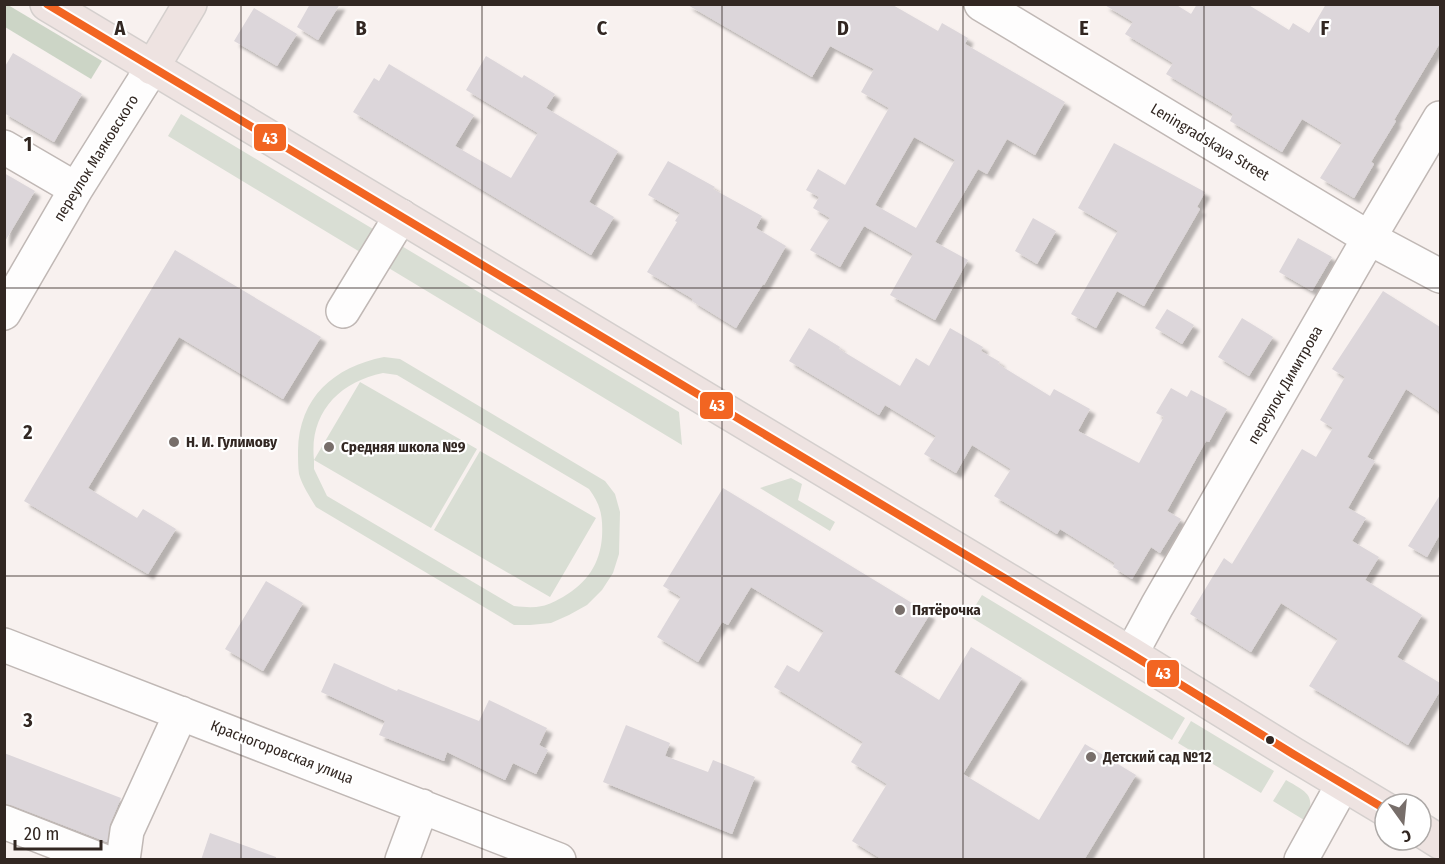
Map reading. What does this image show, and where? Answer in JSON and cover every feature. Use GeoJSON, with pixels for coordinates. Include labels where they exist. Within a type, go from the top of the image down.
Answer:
{"type":"FeatureCollection","features":[{"type":"Feature","properties":{"kind":"main road"},"geometry":{"type":"LineString","coordinates":[[46,4],[1131,654],[1373,802]]}},
{"type":"Feature","properties":{"kind":"main road","name":"переулок Маяковского"},"geometry":{"type":"LineString","coordinates":[[152,68],[190,4]]}},
{"type":"Feature","properties":{"kind":"street","name":"Leningradskaya Street"},"geometry":{"type":"LineString","coordinates":[[981,4],[1369,238],[1440,276]]}},
{"type":"Feature","properties":{"kind":"street","name":"переулок Маяковского"},"geometry":{"type":"LineString","coordinates":[[4,313],[76,189],[152,68]]}},
{"type":"Feature","properties":{"kind":"street","name":"переулок Димитрова"},"geometry":{"type":"LineString","coordinates":[[1131,654],[1440,118]]}},
{"type":"Feature","properties":{"kind":"street"},"geometry":{"type":"LineString","coordinates":[[4,147],[76,189]]}},
{"type":"Feature","properties":{"kind":"street"},"geometry":{"type":"LineString","coordinates":[[343,311],[401,216]]}},
{"type":"Feature","properties":{"kind":"street","name":"Красногоровская улица"},"geometry":{"type":"LineString","coordinates":[[4,645],[559,860]]}},
{"type":"Feature","properties":{"kind":"street"},"geometry":{"type":"LineString","coordinates":[[123,860],[127,831],[181,713]]}},
{"type":"Feature","properties":{"kind":"street"},"geometry":{"type":"LineString","coordinates":[[1301,860],[1343,784]]}},
{"type":"Feature","properties":{"kind":"street"},"geometry":{"type":"LineString","coordinates":[[402,860],[422,806]]}},
{"type":"Feature","properties":{"kind":"street"},"geometry":{"type":"LineString","coordinates":[[4,822],[101,860]]}},
{"type":"Feature","properties":{"kind":"shaded area"},"geometry":{"type":"Polygon","coordinates":[[[181,114],[378,232],[365,255],[168,136],[181,114]]]}},
{"type":"Feature","properties":{"kind":"shaded area"},"geometry":{"type":"Polygon","coordinates":[[[395,242],[679,412],[682,445],[382,264],[395,242]]]}},
{"type":"Feature","properties":{"kind":"shaded area"},"geometry":{"type":"Polygon","coordinates":[[[384,357],[400,359],[605,481],[615,494],[620,512],[619,554],[613,573],[602,590],[587,605],[551,623],[514,625],[316,507],[304,487],[299,471],[300,432],[305,415],[312,400],[335,377],[366,362],[384,357]],[[383,373],[367,377],[341,392],[322,414],[316,428],[314,469],[327,496],[514,606],[539,607],[556,601],[579,586],[595,564],[601,547],[602,523],[599,506],[589,489],[397,375],[383,373]]]}},
{"type":"Feature","properties":{"kind":"shaded area"},"geometry":{"type":"Polygon","coordinates":[[[360,382],[477,449],[431,528],[314,460],[360,382]]]}},
{"type":"Feature","properties":{"kind":"shaded area"},"geometry":{"type":"Polygon","coordinates":[[[480,451],[596,518],[550,597],[434,530],[480,451]]]}},
{"type":"Feature","properties":{"kind":"shaded area"},"geometry":{"type":"Polygon","coordinates":[[[791,478],[802,484],[798,500],[835,522],[830,531],[760,488],[791,478]]]}},
{"type":"Feature","properties":{"kind":"shaded area"},"geometry":{"type":"Polygon","coordinates":[[[982,595],[1185,718],[1172,740],[969,616],[982,595]]]}},
{"type":"Feature","properties":{"kind":"shaded area"},"geometry":{"type":"Polygon","coordinates":[[[1191,721],[1274,771],[1261,793],[1178,743],[1191,721]]]}},
{"type":"Feature","properties":{"kind":"shaded area"},"geometry":{"type":"Polygon","coordinates":[[[1286,780],[1308,795],[1310,805],[1304,820],[1273,801],[1286,780]]]}},
{"type":"Feature","properties":{"kind":"green space"},"geometry":{"type":"Polygon","coordinates":[[[5,4],[102,61],[91,79],[5,27],[5,4]]]}},
{"type":"Feature","properties":{"kind":"building"},"geometry":{"type":"Polygon","coordinates":[[[310,4],[340,4],[318,40],[297,27],[310,4]]]}},
{"type":"Feature","properties":{"kind":"building"},"geometry":{"type":"Polygon","coordinates":[[[686,4],[891,4],[938,31],[942,23],[968,38],[965,44],[1065,102],[1035,155],[1007,139],[987,174],[978,169],[935,242],[968,260],[935,320],[890,295],[913,254],[864,226],[840,267],[810,250],[830,218],[813,208],[819,197],[806,190],[818,169],[845,185],[889,108],[861,92],[874,69],[830,46],[812,77],[686,4]],[[914,137],[875,205],[916,228],[955,160],[914,137]]]}},
{"type":"Feature","properties":{"kind":"building"},"geometry":{"type":"Polygon","coordinates":[[[1103,4],[1175,4],[1191,14],[1197,4],[1247,4],[1289,30],[1293,23],[1309,33],[1326,4],[1440,4],[1440,43],[1394,120],[1396,121],[1371,162],[1374,164],[1354,198],[1320,178],[1342,143],[1302,119],[1282,152],[1230,121],[1233,114],[1166,74],[1173,63],[1125,34],[1133,22],[1103,4]]]}},
{"type":"Feature","properties":{"kind":"building"},"geometry":{"type":"Polygon","coordinates":[[[254,8],[297,34],[277,66],[234,41],[254,8]]]}},
{"type":"Feature","properties":{"kind":"building"},"geometry":{"type":"Polygon","coordinates":[[[13,53],[82,94],[54,142],[4,113],[4,68],[13,53]]]}},
{"type":"Feature","properties":{"kind":"building"},"geometry":{"type":"Polygon","coordinates":[[[486,56],[522,78],[524,75],[555,94],[546,108],[618,151],[589,202],[614,217],[591,255],[353,112],[374,78],[379,81],[389,64],[474,115],[455,146],[511,178],[538,133],[466,90],[486,56]]]}},
{"type":"Feature","properties":{"kind":"building"},"geometry":{"type":"Polygon","coordinates":[[[1114,143],[1205,192],[1197,207],[1200,209],[1144,306],[1117,291],[1096,328],[1071,314],[1118,231],[1078,208],[1114,143]]]}},
{"type":"Feature","properties":{"kind":"building"},"geometry":{"type":"Polygon","coordinates":[[[668,161],[762,216],[756,228],[786,246],[736,328],[647,272],[680,213],[648,195],[668,161]]]}},
{"type":"Feature","properties":{"kind":"building"},"geometry":{"type":"Polygon","coordinates":[[[4,173],[35,191],[4,243],[4,173]]]}},
{"type":"Feature","properties":{"kind":"building"},"geometry":{"type":"Polygon","coordinates":[[[1033,218],[1056,231],[1037,264],[1015,251],[1033,218]]]}},
{"type":"Feature","properties":{"kind":"building"},"geometry":{"type":"Polygon","coordinates":[[[1298,238],[1332,257],[1312,291],[1279,272],[1298,238]]]}},
{"type":"Feature","properties":{"kind":"building"},"geometry":{"type":"Polygon","coordinates":[[[175,250],[321,337],[283,399],[179,337],[88,488],[137,518],[143,509],[176,529],[148,574],[24,501],[175,250]]]}},
{"type":"Feature","properties":{"kind":"building"},"geometry":{"type":"Polygon","coordinates":[[[1383,291],[1440,327],[1440,412],[1406,389],[1367,457],[1375,461],[1348,508],[1366,518],[1352,541],[1379,557],[1365,580],[1422,615],[1397,657],[1440,683],[1440,691],[1408,745],[1309,686],[1338,639],[1281,603],[1251,652],[1190,614],[1224,558],[1232,564],[1302,449],[1316,457],[1333,428],[1320,420],[1345,377],[1332,369],[1383,291]]]}},
{"type":"Feature","properties":{"kind":"building"},"geometry":{"type":"Polygon","coordinates":[[[1167,309],[1194,325],[1182,344],[1155,328],[1167,309]]]}},
{"type":"Feature","properties":{"kind":"building"},"geometry":{"type":"Polygon","coordinates":[[[1242,318],[1273,337],[1249,376],[1218,357],[1242,318]]]}},
{"type":"Feature","properties":{"kind":"building"},"geometry":{"type":"Polygon","coordinates":[[[809,328],[900,386],[916,358],[929,366],[950,328],[983,347],[981,351],[1000,362],[998,364],[1050,396],[1054,389],[1090,409],[1078,431],[1139,463],[1164,417],[1156,413],[1171,388],[1187,397],[1191,390],[1227,409],[1209,442],[1206,441],[1167,511],[1181,519],[1160,553],[1151,547],[1132,579],[1113,567],[1115,563],[1060,529],[1057,534],[994,496],[1011,469],[972,445],[956,473],[924,454],[936,436],[885,405],[879,415],[789,361],[809,328]]]}},
{"type":"Feature","properties":{"kind":"building"},"geometry":{"type":"Polygon","coordinates":[[[723,488],[930,614],[894,672],[939,700],[971,647],[1022,678],[963,774],[1039,820],[1085,744],[1136,775],[1084,860],[883,860],[852,841],[887,784],[851,762],[863,742],[774,687],[787,665],[799,672],[824,631],[751,587],[728,625],[722,622],[698,662],[657,637],[681,597],[663,586],[723,488]]]}},
{"type":"Feature","properties":{"kind":"building"},"geometry":{"type":"Polygon","coordinates":[[[1440,495],[1440,534],[1427,557],[1408,546],[1440,495]]]}},
{"type":"Feature","properties":{"kind":"building"},"geometry":{"type":"Polygon","coordinates":[[[266,581],[303,603],[263,671],[225,649],[266,581]]]}},
{"type":"Feature","properties":{"kind":"building"},"geometry":{"type":"Polygon","coordinates":[[[334,663],[397,691],[398,689],[479,721],[489,700],[547,728],[539,745],[548,750],[536,774],[513,763],[505,780],[447,752],[444,761],[379,735],[385,721],[321,692],[334,663]]]}},
{"type":"Feature","properties":{"kind":"building"},"geometry":{"type":"Polygon","coordinates":[[[626,725],[670,743],[665,756],[708,772],[713,760],[755,777],[732,834],[603,782],[626,725]]]}},
{"type":"Feature","properties":{"kind":"building"},"geometry":{"type":"Polygon","coordinates":[[[4,753],[121,798],[110,824],[107,842],[4,804],[4,753]]]}},
{"type":"Feature","properties":{"kind":"building"},"geometry":{"type":"Polygon","coordinates":[[[210,833],[276,857],[276,860],[201,860],[210,833]]]}},
{"type":"Feature","properties":{"kind":"transit line","name":"43"},"geometry":{"type":"LineString","coordinates":[[47,4],[1131,654],[1373,802]]}},
{"type":"Feature","properties":{"kind":"place","name":"Н. И. Гулимову"},"geometry":{"type":"Point","coordinates":[174,442]}},
{"type":"Feature","properties":{"kind":"place","name":"Средняя школа №9"},"geometry":{"type":"Point","coordinates":[329,447]}},
{"type":"Feature","properties":{"kind":"place","name":"Пятёрочка"},"geometry":{"type":"Point","coordinates":[900,610]}},
{"type":"Feature","properties":{"kind":"place","name":"Детский сад №12"},"geometry":{"type":"Point","coordinates":[1091,757]}}]}
